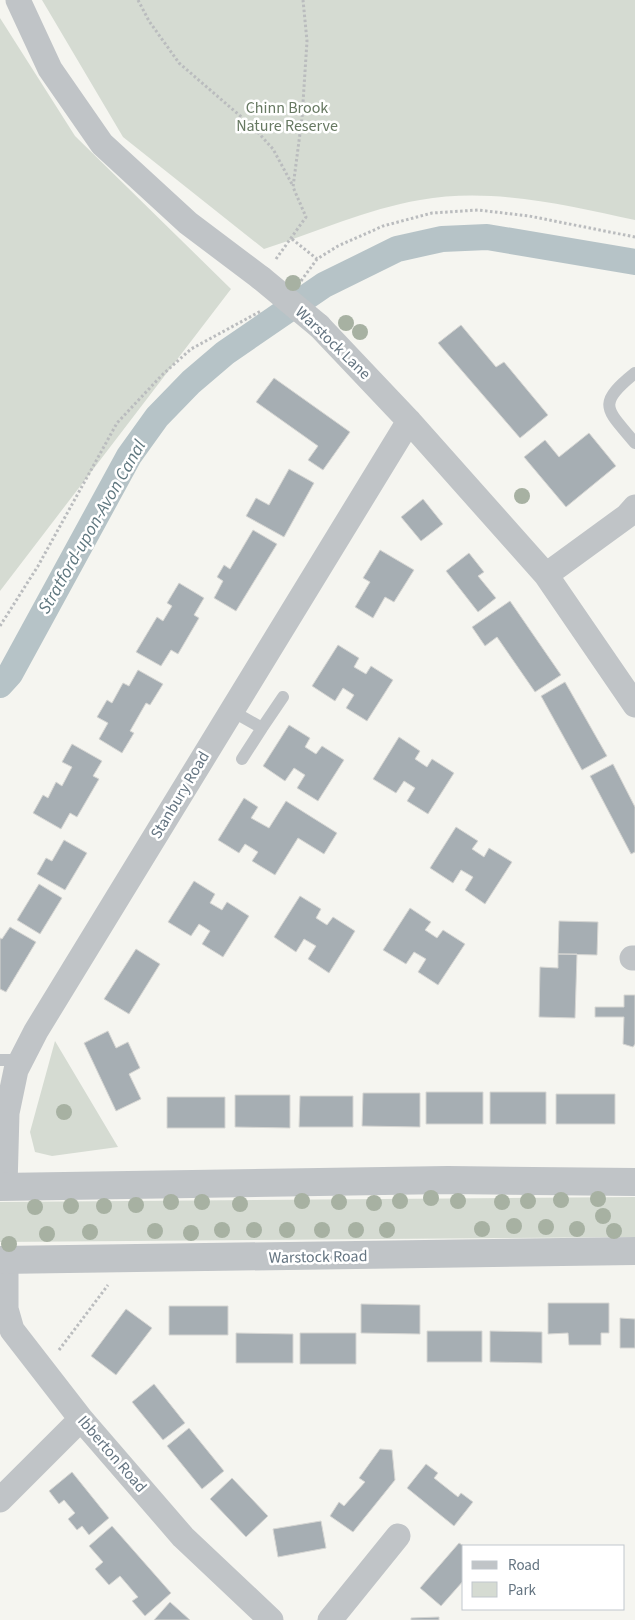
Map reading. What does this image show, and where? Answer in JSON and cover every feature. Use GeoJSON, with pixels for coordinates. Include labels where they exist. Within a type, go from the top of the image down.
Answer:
{"type":"FeatureCollection","features":[{"type":"Feature","properties":{"kind":"street","name":"Warstock Lane"},"geometry":{"type":"LineString","coordinates":[[18,0],[50,69],[102,144],[188,223],[261,278],[320,326],[409,421],[546,576],[635,705]]}},
{"type":"Feature","properties":{"kind":"street","name":"Stanbury Road"},"geometry":{"type":"LineString","coordinates":[[2,1187],[7,1113],[16,1070],[11,1060],[36,1031],[409,421]]}},
{"type":"Feature","properties":{"kind":"street"},"geometry":{"type":"LineString","coordinates":[[546,576],[627,516],[635,507]]}},
{"type":"Feature","properties":{"kind":"street"},"geometry":{"type":"LineString","coordinates":[[2,1187],[448,1180],[635,1182]]}},
{"type":"Feature","properties":{"kind":"street","name":"Warstock Road"},"geometry":{"type":"LineString","coordinates":[[3,1260],[635,1252]]}},
{"type":"Feature","properties":{"kind":"street","name":"Ibberton Road"},"geometry":{"type":"LineString","coordinates":[[3,1260],[6,1332],[43,1370],[81,1419],[183,1537],[270,1620]]}},
{"type":"Feature","properties":{"kind":"street"},"geometry":{"type":"LineString","coordinates":[[0,1500],[81,1419]]}},
{"type":"Feature","properties":{"kind":"street"},"geometry":{"type":"LineString","coordinates":[[330,1620],[398,1536]]}},
{"type":"Feature","properties":{"kind":"lane"},"geometry":{"type":"LineString","coordinates":[[635,373],[611,394],[608,405],[609,412],[635,443]]}},
{"type":"Feature","properties":{"kind":"lane"},"geometry":{"type":"LineString","coordinates":[[242,759],[283,697]]}},
{"type":"Feature","properties":{"kind":"lane"},"geometry":{"type":"LineString","coordinates":[[232,711],[262,728]]}},
{"type":"Feature","properties":{"kind":"path"},"geometry":{"type":"LineString","coordinates":[[138,0],[149,21],[179,63],[253,127],[273,149],[306,217],[292,239],[317,260]]}},
{"type":"Feature","properties":{"kind":"path"},"geometry":{"type":"LineString","coordinates":[[293,187],[302,118],[307,41],[303,0]]}},
{"type":"Feature","properties":{"kind":"path"},"geometry":{"type":"LineString","coordinates":[[311,270],[317,260],[338,246],[383,226],[432,213],[478,210],[521,215],[635,237]]}},
{"type":"Feature","properties":{"kind":"path"},"geometry":{"type":"LineString","coordinates":[[0,626],[38,566],[117,423],[162,375],[191,349],[268,307]]}},
{"type":"Feature","properties":{"kind":"path"},"geometry":{"type":"LineString","coordinates":[[43,1370],[113,1278]]}},
{"type":"Feature","properties":{"kind":"green space","name":"Chinn Brook Nature Reserve"},"geometry":{"type":"Polygon","coordinates":[[[42,0],[635,0],[635,220],[528,200],[474,196],[447,197],[420,200],[381,209],[264,249],[123,137],[42,0]]]}},
{"type":"Feature","properties":{"kind":"green space"},"geometry":{"type":"Polygon","coordinates":[[[0,18],[75,136],[231,289],[0,591],[0,18]]]}},
{"type":"Feature","properties":{"kind":"green space"},"geometry":{"type":"Polygon","coordinates":[[[55,1041],[118,1147],[52,1156],[35,1152],[30,1132],[55,1041]]]}},
{"type":"Feature","properties":{"kind":"green space"},"geometry":{"type":"Polygon","coordinates":[[[635,1197],[635,1237],[0,1242],[0,1202],[635,1197]]]}},
{"type":"Feature","properties":{"kind":"building"},"geometry":{"type":"Polygon","coordinates":[[[461,325],[496,367],[504,362],[548,415],[520,438],[438,343],[461,325]]]}},
{"type":"Feature","properties":{"kind":"building"},"geometry":{"type":"Polygon","coordinates":[[[274,378],[350,432],[323,470],[308,460],[318,446],[256,402],[274,378]]]}},
{"type":"Feature","properties":{"kind":"building"},"geometry":{"type":"Polygon","coordinates":[[[589,433],[616,466],[566,507],[524,457],[545,440],[559,457],[589,433]]]}},
{"type":"Feature","properties":{"kind":"building"},"geometry":{"type":"Polygon","coordinates":[[[289,469],[314,483],[284,537],[246,516],[256,498],[269,505],[289,469]]]}},
{"type":"Feature","properties":{"kind":"building"},"geometry":{"type":"Polygon","coordinates":[[[423,499],[443,524],[421,541],[401,517],[423,499]]]}},
{"type":"Feature","properties":{"kind":"building"},"geometry":{"type":"Polygon","coordinates":[[[253,530],[277,544],[236,611],[214,598],[223,581],[217,577],[224,565],[230,569],[253,530]]]}},
{"type":"Feature","properties":{"kind":"building"},"geometry":{"type":"Polygon","coordinates":[[[380,550],[414,570],[394,602],[385,597],[373,618],[355,607],[370,582],[363,578],[380,550]]]}},
{"type":"Feature","properties":{"kind":"building"},"geometry":{"type":"Polygon","coordinates":[[[469,553],[484,572],[478,576],[496,598],[478,612],[446,571],[469,553]]]}},
{"type":"Feature","properties":{"kind":"building"},"geometry":{"type":"Polygon","coordinates":[[[179,583],[204,598],[194,615],[199,618],[178,654],[171,650],[161,666],[136,652],[157,617],[163,621],[172,606],[167,603],[179,583]]]}},
{"type":"Feature","properties":{"kind":"building"},"geometry":{"type":"Polygon","coordinates":[[[510,601],[561,675],[535,692],[497,637],[485,646],[472,627],[510,601]]]}},
{"type":"Feature","properties":{"kind":"building"},"geometry":{"type":"Polygon","coordinates":[[[338,645],[359,658],[354,667],[366,674],[371,666],[393,680],[367,721],[346,708],[354,695],[343,688],[335,701],[312,686],[338,645]]]}},
{"type":"Feature","properties":{"kind":"building"},"geometry":{"type":"Polygon","coordinates":[[[138,670],[163,684],[150,705],[146,703],[130,731],[134,733],[122,753],[99,739],[108,723],[97,717],[107,700],[112,703],[123,683],[129,686],[138,670]]]}},
{"type":"Feature","properties":{"kind":"building"},"geometry":{"type":"Polygon","coordinates":[[[565,682],[607,756],[582,770],[541,696],[565,682]]]}},
{"type":"Feature","properties":{"kind":"building"},"geometry":{"type":"Polygon","coordinates":[[[289,725],[310,738],[305,747],[316,754],[322,746],[344,760],[318,801],[297,788],[305,775],[294,768],[285,781],[263,766],[289,725]]]}},
{"type":"Feature","properties":{"kind":"building"},"geometry":{"type":"Polygon","coordinates":[[[399,737],[420,751],[415,759],[427,767],[432,759],[454,773],[428,814],[407,801],[415,788],[404,781],[396,793],[373,779],[399,737]]]}},
{"type":"Feature","properties":{"kind":"building"},"geometry":{"type":"Polygon","coordinates":[[[72,744],[102,761],[93,776],[99,779],[77,817],[70,813],[61,829],[33,813],[43,795],[48,798],[56,782],[62,786],[72,767],[62,762],[72,744]]]}},
{"type":"Feature","properties":{"kind":"building"},"geometry":{"type":"Polygon","coordinates":[[[613,764],[635,807],[635,852],[631,854],[590,776],[613,764]]]}},
{"type":"Feature","properties":{"kind":"building"},"geometry":{"type":"Polygon","coordinates":[[[244,798],[258,807],[251,818],[269,828],[286,801],[337,833],[324,854],[298,838],[275,875],[252,861],[258,852],[245,844],[239,853],[218,840],[244,798]]]}},
{"type":"Feature","properties":{"kind":"building"},"geometry":{"type":"Polygon","coordinates":[[[456,827],[478,841],[472,849],[484,857],[489,848],[512,862],[485,904],[465,890],[473,877],[461,870],[453,883],[430,868],[456,827]]]}},
{"type":"Feature","properties":{"kind":"building"},"geometry":{"type":"Polygon","coordinates":[[[64,840],[87,853],[65,890],[37,874],[46,858],[52,861],[64,840]]]}},
{"type":"Feature","properties":{"kind":"building"},"geometry":{"type":"Polygon","coordinates":[[[194,881],[215,894],[210,903],[222,910],[227,902],[249,916],[223,957],[202,944],[210,931],[199,924],[191,936],[168,922],[194,881]]]}},
{"type":"Feature","properties":{"kind":"building"},"geometry":{"type":"Polygon","coordinates":[[[39,884],[62,898],[40,934],[17,920],[39,884]]]}},
{"type":"Feature","properties":{"kind":"building"},"geometry":{"type":"Polygon","coordinates":[[[300,896],[321,909],[316,918],[327,925],[333,917],[355,931],[329,973],[308,959],[316,946],[304,939],[296,952],[274,937],[300,896]]]}},
{"type":"Feature","properties":{"kind":"building"},"geometry":{"type":"Polygon","coordinates":[[[410,908],[431,922],[425,930],[437,938],[443,930],[465,944],[438,985],[418,972],[426,959],[414,952],[406,964],[383,950],[410,908]]]}},
{"type":"Feature","properties":{"kind":"building"},"geometry":{"type":"Polygon","coordinates":[[[559,921],[598,922],[597,955],[558,954],[559,921]]]}},
{"type":"Feature","properties":{"kind":"building"},"geometry":{"type":"Polygon","coordinates":[[[10,927],[36,942],[6,992],[0,989],[0,938],[2,939],[10,927]]]}},
{"type":"Feature","properties":{"kind":"building"},"geometry":{"type":"Polygon","coordinates":[[[136,949],[160,964],[129,1014],[104,999],[136,949]]]}},
{"type":"Feature","properties":{"kind":"building"},"geometry":{"type":"Polygon","coordinates":[[[558,954],[577,954],[575,1018],[539,1017],[540,967],[558,968],[558,954]]]}},
{"type":"Feature","properties":{"kind":"building"},"geometry":{"type":"Polygon","coordinates":[[[624,995],[635,995],[635,1044],[633,1047],[623,1044],[624,1017],[595,1017],[595,1007],[624,1007],[624,995]]]}},
{"type":"Feature","properties":{"kind":"building"},"geometry":{"type":"Polygon","coordinates":[[[108,1031],[116,1048],[128,1042],[140,1068],[129,1074],[141,1099],[116,1111],[84,1043],[108,1031]]]}},
{"type":"Feature","properties":{"kind":"building"},"geometry":{"type":"Polygon","coordinates":[[[426,1092],[483,1092],[483,1124],[426,1124],[426,1092]]]}},
{"type":"Feature","properties":{"kind":"building"},"geometry":{"type":"Polygon","coordinates":[[[490,1092],[546,1092],[546,1124],[490,1124],[490,1092]]]}},
{"type":"Feature","properties":{"kind":"building"},"geometry":{"type":"Polygon","coordinates":[[[363,1093],[420,1093],[420,1127],[362,1126],[363,1093]]]}},
{"type":"Feature","properties":{"kind":"building"},"geometry":{"type":"Polygon","coordinates":[[[556,1094],[615,1094],[615,1124],[556,1124],[556,1094]]]}},
{"type":"Feature","properties":{"kind":"building"},"geometry":{"type":"Polygon","coordinates":[[[235,1095],[290,1095],[290,1128],[235,1127],[235,1095]]]}},
{"type":"Feature","properties":{"kind":"building"},"geometry":{"type":"Polygon","coordinates":[[[300,1096],[353,1096],[353,1127],[299,1127],[300,1096]]]}},
{"type":"Feature","properties":{"kind":"building"},"geometry":{"type":"Polygon","coordinates":[[[167,1097],[225,1097],[225,1128],[167,1128],[167,1097]]]}},
{"type":"Feature","properties":{"kind":"building"},"geometry":{"type":"Polygon","coordinates":[[[548,1303],[609,1303],[609,1333],[601,1333],[601,1345],[569,1345],[568,1333],[548,1334],[548,1303]]]}},
{"type":"Feature","properties":{"kind":"building"},"geometry":{"type":"Polygon","coordinates":[[[361,1304],[420,1305],[420,1334],[361,1333],[361,1304]]]}},
{"type":"Feature","properties":{"kind":"building"},"geometry":{"type":"Polygon","coordinates":[[[169,1306],[228,1306],[228,1335],[169,1335],[169,1306]]]}},
{"type":"Feature","properties":{"kind":"building"},"geometry":{"type":"Polygon","coordinates":[[[126,1309],[152,1328],[116,1375],[91,1356],[126,1309]]]}},
{"type":"Feature","properties":{"kind":"building"},"geometry":{"type":"Polygon","coordinates":[[[620,1318],[635,1319],[635,1348],[620,1348],[620,1318]]]}},
{"type":"Feature","properties":{"kind":"building"},"geometry":{"type":"Polygon","coordinates":[[[427,1331],[482,1331],[482,1362],[427,1362],[427,1331]]]}},
{"type":"Feature","properties":{"kind":"building"},"geometry":{"type":"Polygon","coordinates":[[[490,1331],[542,1332],[542,1363],[490,1362],[490,1331]]]}},
{"type":"Feature","properties":{"kind":"building"},"geometry":{"type":"Polygon","coordinates":[[[236,1333],[293,1334],[293,1363],[236,1363],[236,1333]]]}},
{"type":"Feature","properties":{"kind":"building"},"geometry":{"type":"Polygon","coordinates":[[[300,1333],[356,1333],[356,1364],[300,1364],[300,1333]]]}},
{"type":"Feature","properties":{"kind":"building"},"geometry":{"type":"Polygon","coordinates":[[[154,1384],[185,1423],[163,1440],[132,1402],[154,1384]]]}},
{"type":"Feature","properties":{"kind":"building"},"geometry":{"type":"Polygon","coordinates":[[[189,1428],[224,1471],[202,1489],[167,1446],[189,1428]]]}},
{"type":"Feature","properties":{"kind":"building"},"geometry":{"type":"Polygon","coordinates":[[[380,1449],[392,1450],[395,1480],[353,1532],[330,1516],[339,1502],[344,1506],[365,1482],[359,1478],[380,1449]]]}},
{"type":"Feature","properties":{"kind":"building"},"geometry":{"type":"Polygon","coordinates":[[[426,1464],[438,1473],[434,1478],[458,1497],[461,1493],[473,1502],[454,1526],[407,1488],[426,1464]]]}},
{"type":"Feature","properties":{"kind":"building"},"geometry":{"type":"Polygon","coordinates":[[[72,1472],[109,1518],[89,1535],[82,1526],[77,1530],[68,1519],[75,1513],[64,1500],[59,1504],[49,1491],[72,1472]]]}},
{"type":"Feature","properties":{"kind":"building"},"geometry":{"type":"Polygon","coordinates":[[[232,1478],[268,1516],[246,1537],[210,1499],[232,1478]]]}},
{"type":"Feature","properties":{"kind":"building"},"geometry":{"type":"Polygon","coordinates":[[[321,1521],[326,1548],[278,1557],[273,1529],[321,1521]]]}},
{"type":"Feature","properties":{"kind":"building"},"geometry":{"type":"Polygon","coordinates":[[[112,1526],[171,1593],[145,1616],[132,1601],[138,1597],[120,1576],[109,1585],[95,1569],[103,1562],[89,1546],[112,1526]]]}},
{"type":"Feature","properties":{"kind":"building"},"geometry":{"type":"Polygon","coordinates":[[[459,1543],[462,1545],[462,1582],[441,1606],[420,1588],[459,1543]]]}},
{"type":"Feature","properties":{"kind":"building"},"geometry":{"type":"Polygon","coordinates":[[[170,1602],[190,1620],[154,1620],[170,1602]]]}},
{"type":"Feature","properties":{"kind":"building"},"geometry":{"type":"Polygon","coordinates":[[[439,1617],[439,1620],[411,1620],[411,1618],[439,1617]]]}},
{"type":"Feature","properties":{"kind":"waterway","name":"Stratford-upon-Avon Canal"},"geometry":{"type":"LineString","coordinates":[[0,685],[10,674],[129,456],[157,417],[191,382],[225,353],[324,285],[397,249],[442,239],[487,237],[635,262]]}}]}
